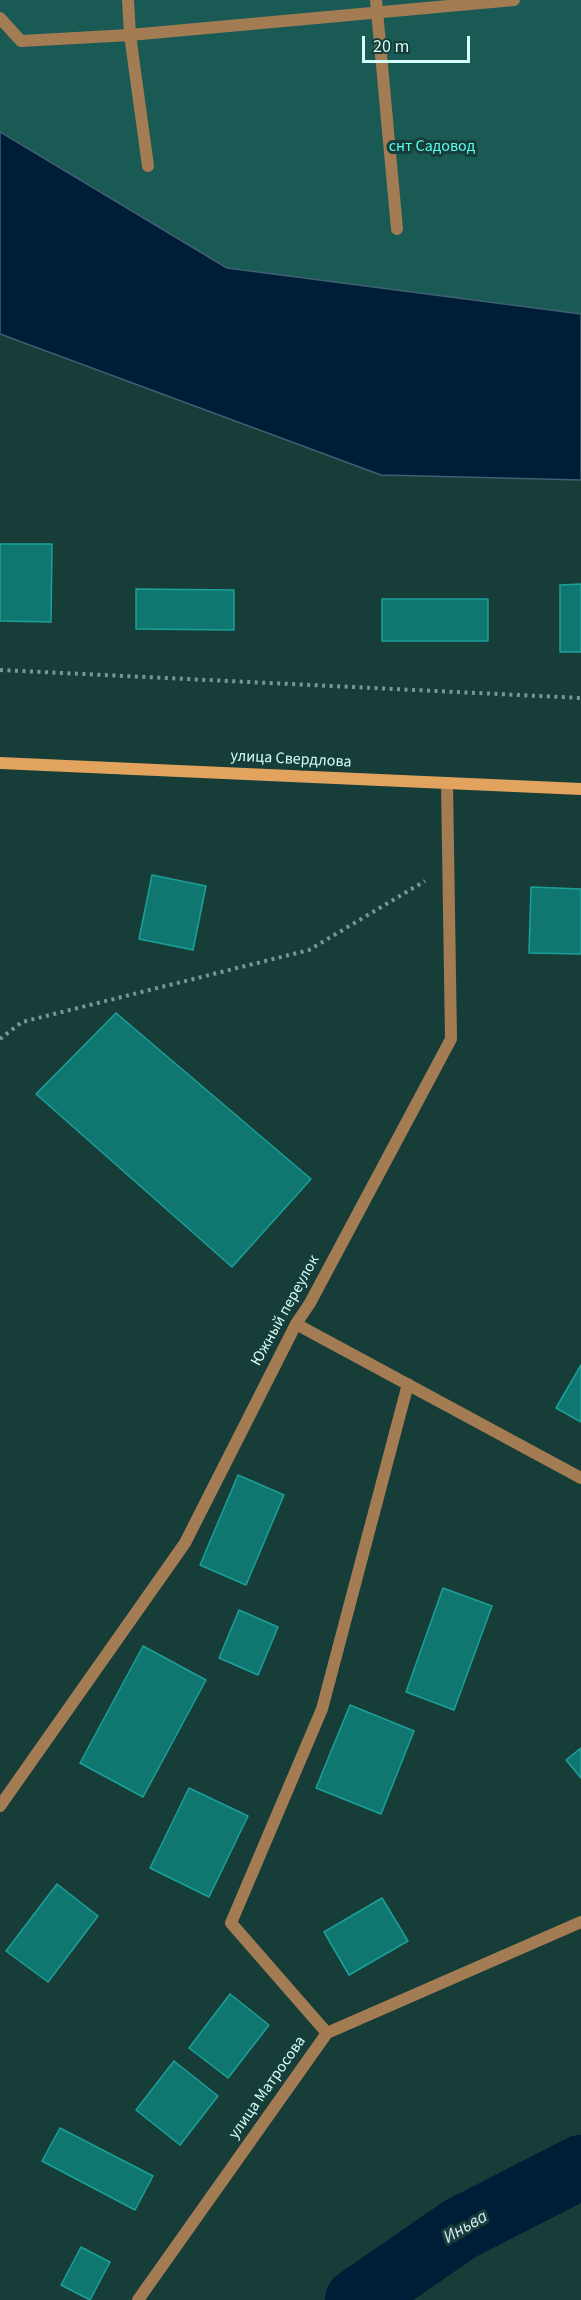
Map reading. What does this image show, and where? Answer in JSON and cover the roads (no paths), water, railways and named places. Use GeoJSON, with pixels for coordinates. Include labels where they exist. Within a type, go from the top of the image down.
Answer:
{"type":"FeatureCollection","features":[{"type":"Feature","properties":{"kind":"main road","name":"улица Свердлова"},"geometry":{"type":"LineString","coordinates":[[0,763],[581,789]]}},
{"type":"Feature","properties":{"kind":"street"},"geometry":{"type":"LineString","coordinates":[[128,0],[130,34],[148,166]]}},
{"type":"Feature","properties":{"kind":"street"},"geometry":{"type":"LineString","coordinates":[[376,0],[397,229]]}},
{"type":"Feature","properties":{"kind":"street"},"geometry":{"type":"LineString","coordinates":[[0,18],[21,41],[377,14],[514,0]]}},
{"type":"Feature","properties":{"kind":"street","name":"Южный переулок"},"geometry":{"type":"LineString","coordinates":[[0,1806],[185,1543],[296,1324],[310,1303],[451,1039],[447,783]]}},
{"type":"Feature","properties":{"kind":"street"},"geometry":{"type":"LineString","coordinates":[[296,1324],[581,1478]]}},
{"type":"Feature","properties":{"kind":"street"},"geometry":{"type":"LineString","coordinates":[[327,2033],[231,1923],[322,1709],[408,1384]]}},
{"type":"Feature","properties":{"kind":"street","name":"улица Матросова"},"geometry":{"type":"LineString","coordinates":[[138,2300],[327,2033],[581,1922]]}},
{"type":"Feature","properties":{"kind":"waterway","name":"Иньва"},"geometry":{"type":"LineString","coordinates":[[357,2300],[460,2229],[581,2167]]}},
{"type":"Feature","properties":{"kind":"park label","name":"снт Садовод"},"geometry":{"type":"Point","coordinates":[432,147]}}]}
